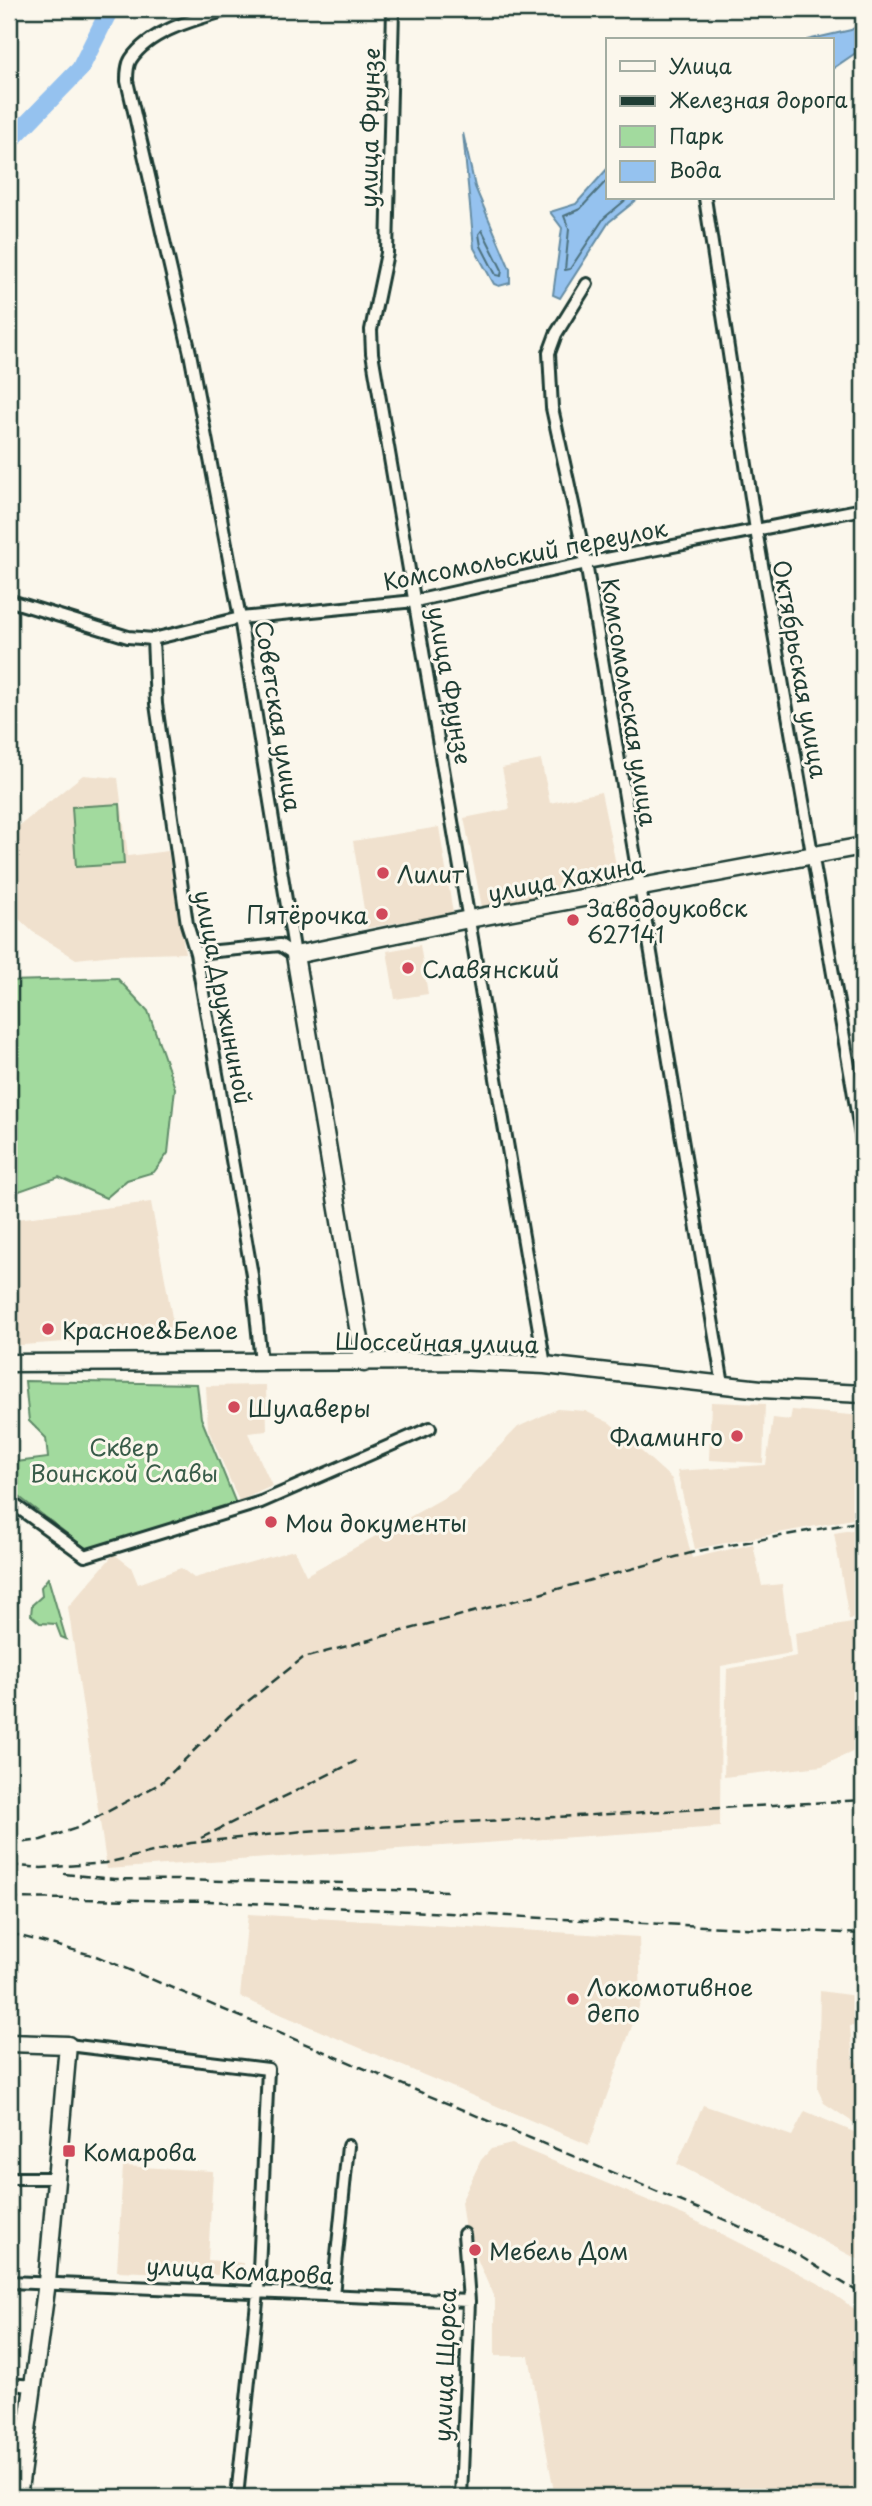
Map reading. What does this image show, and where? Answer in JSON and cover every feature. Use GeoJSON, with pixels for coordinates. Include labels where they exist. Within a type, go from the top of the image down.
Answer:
{"type":"FeatureCollection","features":[{"type":"Feature","properties":{"kind":"street","name":"Советская улица"},"geometry":{"type":"LineString","coordinates":[[230,9],[180,25],[143,46],[129,62],[127,81],[190,354],[240,618],[364,1363]]}},
{"type":"Feature","properties":{"kind":"street","name":"улица Фрунзе"},"geometry":{"type":"LineString","coordinates":[[393,9],[387,253],[371,330],[545,1365]]}},
{"type":"Feature","properties":{"kind":"street","name":"Октябрьская улица"},"geometry":{"type":"LineString","coordinates":[[705,200],[755,530],[863,1147]]}},
{"type":"Feature","properties":{"kind":"street","name":"Комсомольская улица"},"geometry":{"type":"LineString","coordinates":[[587,284],[556,334],[549,353],[552,408],[586,563],[723,1385]]}},
{"type":"Feature","properties":{"kind":"street","name":"Комсомольский переулок"},"geometry":{"type":"LineString","coordinates":[[153,639],[240,618],[415,601],[586,563],[863,509]]}},
{"type":"Feature","properties":{"kind":"street"},"geometry":{"type":"LineString","coordinates":[[14,601],[128,637],[153,639]]}},
{"type":"Feature","properties":{"kind":"street","name":"улица Дружининой"},"geometry":{"type":"LineString","coordinates":[[153,639],[159,730],[187,924],[197,953],[252,1275],[261,1362]]}},
{"type":"Feature","properties":{"kind":"street","name":"улица Хахина"},"geometry":{"type":"LineString","coordinates":[[197,953],[280,945],[295,955],[469,919],[863,846]]}},
{"type":"Feature","properties":{"kind":"street","name":"Шоссейная улица"},"geometry":{"type":"LineString","coordinates":[[9,1363],[453,1361],[545,1365],[723,1385],[863,1394]]}},
{"type":"Feature","properties":{"kind":"street"},"geometry":{"type":"LineString","coordinates":[[9,1501],[85,1556],[261,1502],[430,1428]]}},
{"type":"Feature","properties":{"kind":"street"},"geometry":{"type":"LineString","coordinates":[[9,2043],[68,2045],[268,2069],[258,2292],[237,2497]]}},
{"type":"Feature","properties":{"kind":"street"},"geometry":{"type":"LineString","coordinates":[[18,2497],[47,2282],[68,2045]]}},
{"type":"Feature","properties":{"kind":"street"},"geometry":{"type":"LineString","coordinates":[[333,2295],[348,2146]]}},
{"type":"Feature","properties":{"kind":"street"},"geometry":{"type":"LineString","coordinates":[[9,2178],[56,2178]]}},
{"type":"Feature","properties":{"kind":"street","name":"улица Щорса"},"geometry":{"type":"LineString","coordinates":[[461,2497],[469,2301],[464,2234]]}},
{"type":"Feature","properties":{"kind":"street","name":"улица Комарова"},"geometry":{"type":"LineString","coordinates":[[9,2282],[469,2301]]}},
{"type":"Feature","properties":{"kind":"street"},"geometry":{"type":"LineString","coordinates":[[9,2384],[33,2386]]}},
{"type":"Feature","properties":{"kind":"shaded area"},"geometry":{"type":"Polygon","coordinates":[[[541,760],[550,803],[601,792],[620,884],[483,912],[464,818],[510,809],[502,768],[541,760]]]}},
{"type":"Feature","properties":{"kind":"shaded area"},"geometry":{"type":"Polygon","coordinates":[[[83,775],[118,778],[128,856],[168,851],[185,953],[76,959],[33,932],[19,919],[12,870],[14,830],[83,775]]]}},
{"type":"Feature","properties":{"kind":"shaded area"},"geometry":{"type":"Polygon","coordinates":[[[439,827],[453,913],[367,928],[353,841],[439,827]]]}},
{"type":"Feature","properties":{"kind":"shaded area"},"geometry":{"type":"Polygon","coordinates":[[[420,945],[428,994],[395,999],[387,951],[420,945]]]}},
{"type":"Feature","properties":{"kind":"shaded area"},"geometry":{"type":"Polygon","coordinates":[[[151,1202],[175,1334],[9,1346],[9,1220],[151,1202]]]}},
{"type":"Feature","properties":{"kind":"shaded area"},"geometry":{"type":"Polygon","coordinates":[[[266,1385],[267,1431],[248,1433],[272,1486],[239,1501],[208,1429],[206,1386],[266,1385]]]}},
{"type":"Feature","properties":{"kind":"shaded area"},"geometry":{"type":"Polygon","coordinates":[[[711,1402],[765,1404],[763,1463],[709,1460],[711,1402]]]}},
{"type":"Feature","properties":{"kind":"shaded area"},"geometry":{"type":"Polygon","coordinates":[[[557,1409],[585,1411],[610,1423],[672,1479],[692,1558],[753,1544],[762,1586],[782,1584],[791,1653],[721,1666],[720,1827],[107,1869],[68,1607],[114,1554],[131,1567],[138,1584],[181,1568],[194,1578],[294,1550],[306,1575],[456,1491],[518,1427],[557,1409]]]}},
{"type":"Feature","properties":{"kind":"shaded area"},"geometry":{"type":"Polygon","coordinates":[[[792,1410],[863,1416],[863,1517],[695,1549],[677,1471],[766,1465],[773,1418],[790,1420],[792,1410]]]}},
{"type":"Feature","properties":{"kind":"shaded area"},"geometry":{"type":"Polygon","coordinates":[[[863,1528],[863,1617],[849,1619],[834,1533],[863,1528]]]}},
{"type":"Feature","properties":{"kind":"shaded area"},"geometry":{"type":"Polygon","coordinates":[[[863,1621],[863,1747],[822,1766],[724,1777],[727,1669],[797,1656],[795,1633],[863,1621]]]}},
{"type":"Feature","properties":{"kind":"shaded area"},"geometry":{"type":"Polygon","coordinates":[[[248,1914],[639,1937],[641,2001],[589,2145],[240,1997],[248,1914]]]}},
{"type":"Feature","properties":{"kind":"shaded area"},"geometry":{"type":"Polygon","coordinates":[[[820,1991],[863,1997],[863,2027],[850,2026],[853,2060],[863,2066],[863,2129],[824,2103],[818,2090],[820,1991]]]}},
{"type":"Feature","properties":{"kind":"shaded area"},"geometry":{"type":"Polygon","coordinates":[[[703,2105],[792,2136],[805,2111],[863,2136],[863,2262],[677,2164],[703,2105]]]}},
{"type":"Feature","properties":{"kind":"shaded area"},"geometry":{"type":"Polygon","coordinates":[[[512,2144],[688,2217],[818,2283],[863,2315],[863,2497],[555,2497],[529,2356],[495,2356],[495,2300],[465,2231],[461,2202],[481,2160],[491,2149],[512,2144]]]}},
{"type":"Feature","properties":{"kind":"shaded area"},"geometry":{"type":"Polygon","coordinates":[[[123,2166],[213,2171],[208,2260],[243,2263],[242,2276],[117,2271],[123,2166]]]}},
{"type":"Feature","properties":{"kind":"green space"},"geometry":{"type":"Polygon","coordinates":[[[120,804],[124,864],[76,867],[72,807],[120,804]]]}},
{"type":"Feature","properties":{"kind":"green space"},"geometry":{"type":"Polygon","coordinates":[[[117,978],[148,1011],[175,1088],[168,1153],[154,1172],[127,1180],[106,1198],[59,1177],[19,1191],[9,1204],[9,981],[117,978]]]}},
{"type":"Feature","properties":{"kind":"green space","name":"Сквер Воинской Славы"},"geometry":{"type":"Polygon","coordinates":[[[25,1381],[197,1384],[201,1418],[237,1506],[88,1550],[9,1489],[9,1463],[48,1458],[46,1438],[29,1421],[25,1381]]]}},
{"type":"Feature","properties":{"kind":"green space"},"geometry":{"type":"Polygon","coordinates":[[[48,1578],[66,1639],[61,1637],[56,1624],[40,1623],[31,1615],[32,1605],[42,1596],[41,1587],[48,1578]]]}},
{"type":"Feature","properties":{"kind":"water"},"geometry":{"type":"Polygon","coordinates":[[[863,22],[863,48],[834,68],[834,38],[816,38],[851,30],[863,22]]]}},
{"type":"Feature","properties":{"kind":"water"},"geometry":{"type":"Polygon","coordinates":[[[463,133],[475,187],[510,269],[510,283],[499,286],[494,284],[474,248],[463,133]]]}},
{"type":"Feature","properties":{"kind":"water"},"geometry":{"type":"Polygon","coordinates":[[[606,170],[606,200],[636,200],[609,222],[560,298],[553,295],[562,228],[550,212],[576,204],[606,170]]]}},
{"type":"Feature","properties":{"kind":"waterway"},"geometry":{"type":"LineString","coordinates":[[9,142],[80,69],[110,9]]}},
{"type":"Feature","properties":{"kind":"railway"},"geometry":{"type":"LineString","coordinates":[[9,1844],[41,1840],[77,1828],[161,1783],[229,1716],[303,1658],[698,1551],[863,1521]]}},
{"type":"Feature","properties":{"kind":"railway"},"geometry":{"type":"LineString","coordinates":[[201,1838],[356,1761]]}},
{"type":"Feature","properties":{"kind":"railway"},"geometry":{"type":"LineString","coordinates":[[9,1793],[16,1789]]}},
{"type":"Feature","properties":{"kind":"railway"},"geometry":{"type":"LineString","coordinates":[[9,1865],[41,1868],[106,1863],[191,1843],[304,1831],[863,1800]]}},
{"type":"Feature","properties":{"kind":"railway"},"geometry":{"type":"LineString","coordinates":[[64,1874],[115,1879],[343,1883]]}},
{"type":"Feature","properties":{"kind":"railway"},"geometry":{"type":"LineString","coordinates":[[332,1889],[448,1891]]}},
{"type":"Feature","properties":{"kind":"railway"},"geometry":{"type":"LineString","coordinates":[[9,1898],[209,1901],[863,1934]]}},
{"type":"Feature","properties":{"kind":"railway"},"geometry":{"type":"LineString","coordinates":[[9,1933],[96,1956],[730,2222],[793,2252],[863,2295]]}},
{"type":"Feature","properties":{"kind":"place","name":"Лилит"},"geometry":{"type":"Point","coordinates":[383,873]}},
{"type":"Feature","properties":{"kind":"place","name":"Пятёрочка"},"geometry":{"type":"Point","coordinates":[382,914]}},
{"type":"Feature","properties":{"kind":"place","name":"Заводоуковск 627141"},"geometry":{"type":"Point","coordinates":[573,920]}},
{"type":"Feature","properties":{"kind":"place","name":"Славянский"},"geometry":{"type":"Point","coordinates":[408,968]}},
{"type":"Feature","properties":{"kind":"place","name":"Красное&Белое"},"geometry":{"type":"Point","coordinates":[48,1329]}},
{"type":"Feature","properties":{"kind":"place","name":"Шулаверы"},"geometry":{"type":"Point","coordinates":[234,1407]}},
{"type":"Feature","properties":{"kind":"place","name":"Фламинго"},"geometry":{"type":"Point","coordinates":[737,1436]}},
{"type":"Feature","properties":{"kind":"place","name":"Мои документы"},"geometry":{"type":"Point","coordinates":[271,1522]}},
{"type":"Feature","properties":{"kind":"place","name":"Локомотивное депо"},"geometry":{"type":"Point","coordinates":[573,1999]}},
{"type":"Feature","properties":{"kind":"place","name":"Комарова"},"geometry":{"type":"Point","coordinates":[69,2151]}},
{"type":"Feature","properties":{"kind":"place","name":"Мебель Дом"},"geometry":{"type":"Point","coordinates":[475,2250]}}]}
